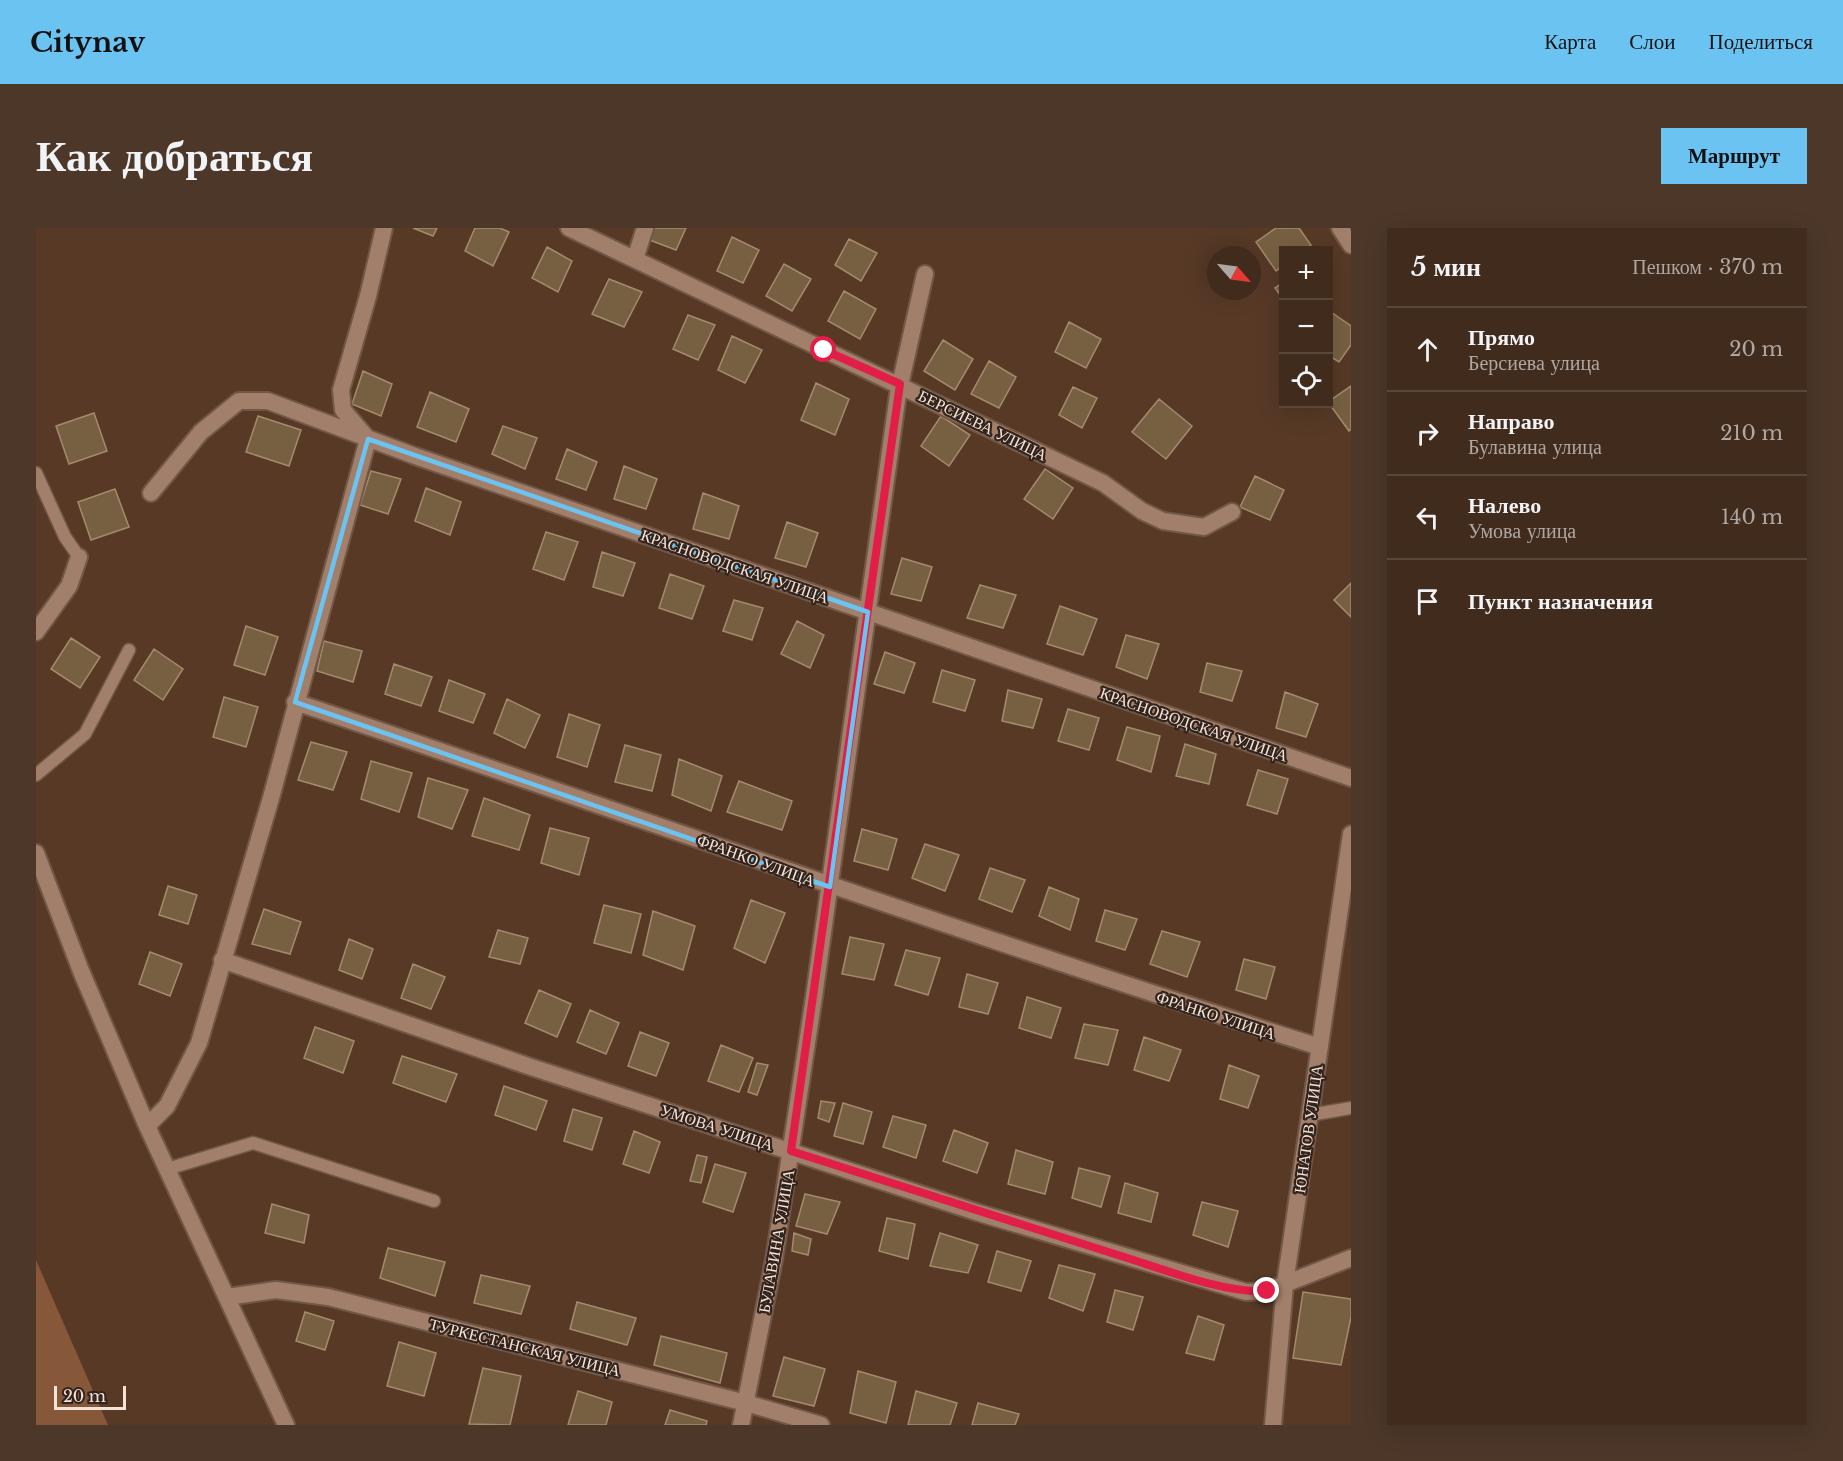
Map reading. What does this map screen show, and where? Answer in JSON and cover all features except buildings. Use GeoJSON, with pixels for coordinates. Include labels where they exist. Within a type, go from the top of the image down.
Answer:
{"type":"FeatureCollection","features":[{"type":"Feature","properties":{"kind":"street"},"geometry":{"type":"LineString","coordinates":[[147,1126],[167,1106],[199,1043],[271,798],[368,439],[343,410],[341,390],[368,296],[384,228]]}},
{"type":"Feature","properties":{"kind":"street","name":"БЕРСИЕВА УЛИЦА"},"geometry":{"type":"LineString","coordinates":[[569,228],[900,384],[1103,483],[1142,511],[1163,521],[1204,527],[1232,512]]}},
{"type":"Feature","properties":{"kind":"street"},"geometry":{"type":"LineString","coordinates":[[635,259],[645,228]]}},
{"type":"Feature","properties":{"kind":"street"},"geometry":{"type":"LineString","coordinates":[[1340,228],[1351,245]]}},
{"type":"Feature","properties":{"kind":"street","name":"БУЛАВИНА УЛИЦА"},"geometry":{"type":"LineString","coordinates":[[741,1425],[774,1260],[791,1151],[900,384],[925,274]]}},
{"type":"Feature","properties":{"kind":"street","name":"КРАСНОВОДСКАЯ УЛИЦА"},"geometry":{"type":"LineString","coordinates":[[151,493],[201,432],[239,401],[268,400],[368,439],[1351,778]]}},
{"type":"Feature","properties":{"kind":"street"},"geometry":{"type":"LineString","coordinates":[[36,632],[69,586],[79,557]]}},
{"type":"Feature","properties":{"kind":"street","name":"ФРАНКО УЛИЦА"},"geometry":{"type":"LineString","coordinates":[[296,702],[607,806],[830,887],[1103,979],[1320,1047]]}},
{"type":"Feature","properties":{"kind":"street","name":"ЮНАТОВ УЛИЦА"},"geometry":{"type":"LineString","coordinates":[[1273,1425],[1285,1284],[1351,834]]}},
{"type":"Feature","properties":{"kind":"street"},"geometry":{"type":"LineString","coordinates":[[36,854],[81,971],[147,1126],[286,1425]]}},
{"type":"Feature","properties":{"kind":"street","name":"УМОВА УЛИЦА"},"geometry":{"type":"LineString","coordinates":[[222,960],[528,1066],[979,1213],[1246,1292],[1267,1291],[1351,1258]]}},
{"type":"Feature","properties":{"kind":"street","name":"ТУРКЕСТАНСКАЯ УЛИЦА"},"geometry":{"type":"LineString","coordinates":[[226,1297],[276,1290],[328,1297],[746,1402],[821,1425]]}},
{"type":"Feature","properties":{"kind":"lane"},"geometry":{"type":"LineString","coordinates":[[36,473],[64,537],[79,557]]}},
{"type":"Feature","properties":{"kind":"lane"},"geometry":{"type":"LineString","coordinates":[[36,775],[85,734],[129,650]]}},
{"type":"Feature","properties":{"kind":"lane"},"geometry":{"type":"LineString","coordinates":[[1310,1115],[1351,1108]]}},
{"type":"Feature","properties":{"kind":"lane"},"geometry":{"type":"LineString","coordinates":[[167,1169],[253,1143],[434,1201]]}},
{"type":"Feature","properties":{"kind":"highlighted area"},"geometry":{"type":"Polygon","coordinates":[[[368,439],[868,612],[830,887],[295,702],[368,439]]]}},
{"type":"Feature","properties":{"kind":"shaded area"},"geometry":{"type":"Polygon","coordinates":[[[36,1260],[108,1425],[36,1425],[36,1260]]]}},
{"type":"Feature","properties":{"kind":"route"},"geometry":{"type":"LineString","coordinates":[[824,350],[900,384],[791,1151],[979,1213],[1158,1267],[1246,1292],[1267,1291]]}}]}
